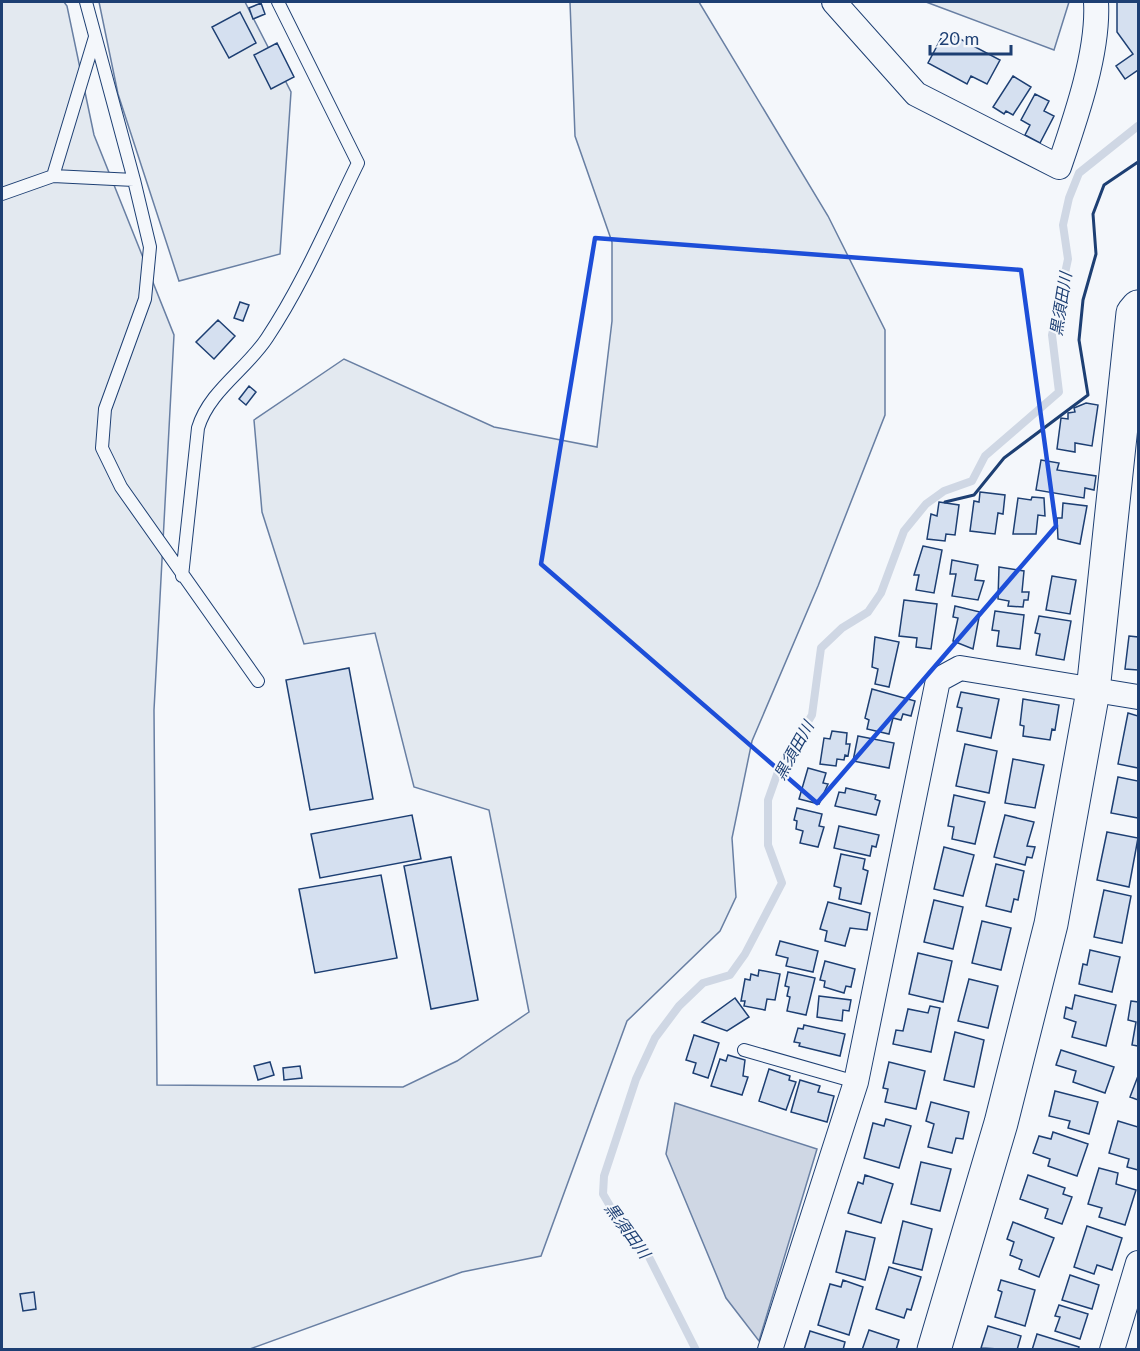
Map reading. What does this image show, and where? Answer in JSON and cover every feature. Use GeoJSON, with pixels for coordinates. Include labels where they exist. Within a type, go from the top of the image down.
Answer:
{"type":"FeatureCollection","features":[{"type":"Feature","properties":{"kind":"street"},"geometry":{"type":"LineString","coordinates":[[834,2],[916,94],[1059,167],[1080,105],[1089,65],[1096,2]]}},
{"type":"Feature","properties":{"kind":"street"},"geometry":{"type":"LineString","coordinates":[[934,1350],[1001,1123],[1051,924],[1093,691],[1132,313],[1138,307]]}},
{"type":"Feature","properties":{"kind":"street"},"geometry":{"type":"LineString","coordinates":[[770,1350],[856,1082],[938,680],[960,668],[1138,697]]}},
{"type":"Feature","properties":{"kind":"street"},"geometry":{"type":"LineString","coordinates":[[1116,1347],[1135,1289],[1138,1263]]}},
{"type":"Feature","properties":{"kind":"lane"},"geometry":{"type":"LineString","coordinates":[[86,2],[150,247],[145,299],[105,410],[102,448],[121,487],[258,681]]}},
{"type":"Feature","properties":{"kind":"lane"},"geometry":{"type":"LineString","coordinates":[[182,576],[198,428],[202,414],[209,402],[248,362],[278,321],[358,163],[278,2]]}},
{"type":"Feature","properties":{"kind":"lane"},"geometry":{"type":"LineString","coordinates":[[52,176],[95,36]]}},
{"type":"Feature","properties":{"kind":"lane"},"geometry":{"type":"LineString","coordinates":[[2,194],[52,176],[134,180]]}},
{"type":"Feature","properties":{"kind":"lane"},"geometry":{"type":"LineString","coordinates":[[744,1050],[856,1082]]}},
{"type":"Feature","properties":{"kind":"highlighted area"},"geometry":{"type":"Polygon","coordinates":[[[595,238],[1021,270],[1056,526],[817,803],[541,564],[595,238]]]}},
{"type":"Feature","properties":{"kind":"shaded area"},"geometry":{"type":"Polygon","coordinates":[[[2,2],[64,2],[67,6],[94,135],[174,335],[154,710],[157,1085],[403,1087],[457,1061],[529,1012],[489,810],[414,787],[375,633],[304,644],[262,512],[254,420],[344,359],[494,427],[597,447],[612,321],[612,242],[575,136],[570,2],[699,2],[828,216],[885,330],[885,415],[818,586],[752,741],[732,838],[736,897],[720,931],[627,1021],[541,1256],[462,1272],[250,1349],[2,1350],[2,2]]]}},
{"type":"Feature","properties":{"kind":"shaded area"},"geometry":{"type":"Polygon","coordinates":[[[99,2],[245,2],[291,92],[280,254],[179,281],[118,94],[99,2]]]}},
{"type":"Feature","properties":{"kind":"shaded area"},"geometry":{"type":"Polygon","coordinates":[[[926,2],[1069,2],[1054,50],[926,2]]]}},
{"type":"Feature","properties":{"kind":"shaded area"},"geometry":{"type":"Polygon","coordinates":[[[675,1103],[817,1149],[759,1341],[726,1298],[666,1154],[675,1103]]]}},
{"type":"Feature","properties":{"kind":"building"},"geometry":{"type":"Polygon","coordinates":[[[1117,2],[1138,2],[1138,70],[1125,79],[1116,66],[1133,54],[1117,32],[1117,2]]]}},
{"type":"Feature","properties":{"kind":"building"},"geometry":{"type":"Polygon","coordinates":[[[261,3],[265,14],[253,19],[249,8],[261,3]]]}},
{"type":"Feature","properties":{"kind":"building"},"geometry":{"type":"Polygon","coordinates":[[[240,12],[256,43],[229,58],[212,27],[240,12]]]}},
{"type":"Feature","properties":{"kind":"building"},"geometry":{"type":"Polygon","coordinates":[[[945,31],[1000,60],[987,84],[971,76],[967,84],[928,63],[945,31]]]}},
{"type":"Feature","properties":{"kind":"building"},"geometry":{"type":"Polygon","coordinates":[[[277,43],[294,77],[271,89],[254,55],[277,43]]]}},
{"type":"Feature","properties":{"kind":"building"},"geometry":{"type":"Polygon","coordinates":[[[1013,76],[1031,87],[1013,115],[1006,111],[1004,114],[993,107],[1013,76]]]}},
{"type":"Feature","properties":{"kind":"building"},"geometry":{"type":"Polygon","coordinates":[[[1035,94],[1049,101],[1044,111],[1054,116],[1040,143],[1025,135],[1030,125],[1021,120],[1035,94]]]}},
{"type":"Feature","properties":{"kind":"building"},"geometry":{"type":"Polygon","coordinates":[[[240,302],[249,305],[243,321],[234,318],[240,302]]]}},
{"type":"Feature","properties":{"kind":"building"},"geometry":{"type":"Polygon","coordinates":[[[218,320],[235,336],[214,359],[196,342],[218,320]]]}},
{"type":"Feature","properties":{"kind":"building"},"geometry":{"type":"Polygon","coordinates":[[[249,386],[256,392],[246,405],[239,399],[249,386]]]}},
{"type":"Feature","properties":{"kind":"building"},"geometry":{"type":"Polygon","coordinates":[[[1086,403],[1098,405],[1092,446],[1075,443],[1075,452],[1057,449],[1061,418],[1068,419],[1068,413],[1075,412],[1074,408],[1086,403]]]}},
{"type":"Feature","properties":{"kind":"building"},"geometry":{"type":"Polygon","coordinates":[[[1041,460],[1059,463],[1057,470],[1096,476],[1094,490],[1085,488],[1084,498],[1036,490],[1041,460]]]}},
{"type":"Feature","properties":{"kind":"building"},"geometry":{"type":"Polygon","coordinates":[[[980,492],[1005,495],[1003,514],[998,513],[995,534],[970,531],[974,501],[979,502],[980,492]]]}},
{"type":"Feature","properties":{"kind":"building"},"geometry":{"type":"Polygon","coordinates":[[[1032,497],[1044,498],[1045,516],[1038,515],[1036,534],[1013,534],[1018,498],[1031,500],[1032,497]]]}},
{"type":"Feature","properties":{"kind":"building"},"geometry":{"type":"Polygon","coordinates":[[[939,502],[959,505],[955,535],[946,534],[945,541],[927,539],[931,514],[937,516],[939,502]]]}},
{"type":"Feature","properties":{"kind":"building"},"geometry":{"type":"Polygon","coordinates":[[[1063,503],[1087,506],[1080,544],[1058,539],[1057,518],[1062,518],[1063,503]]]}},
{"type":"Feature","properties":{"kind":"building"},"geometry":{"type":"Polygon","coordinates":[[[923,546],[942,550],[934,593],[916,590],[919,575],[914,575],[923,546]]]}},
{"type":"Feature","properties":{"kind":"building"},"geometry":{"type":"Polygon","coordinates":[[[952,560],[978,565],[975,580],[984,581],[978,600],[952,596],[956,574],[950,574],[952,560]]]}},
{"type":"Feature","properties":{"kind":"building"},"geometry":{"type":"Polygon","coordinates":[[[999,567],[1024,571],[1022,592],[1029,592],[1028,600],[1024,600],[1023,607],[1008,606],[1009,601],[998,599],[999,567]]]}},
{"type":"Feature","properties":{"kind":"building"},"geometry":{"type":"Polygon","coordinates":[[[1052,576],[1076,580],[1070,614],[1046,610],[1052,576]]]}},
{"type":"Feature","properties":{"kind":"building"},"geometry":{"type":"Polygon","coordinates":[[[904,600],[937,604],[931,649],[916,647],[917,638],[899,636],[904,600]]]}},
{"type":"Feature","properties":{"kind":"building"},"geometry":{"type":"Polygon","coordinates":[[[955,606],[980,612],[973,649],[953,641],[958,618],[953,617],[955,606]]]}},
{"type":"Feature","properties":{"kind":"building"},"geometry":{"type":"Polygon","coordinates":[[[995,611],[1024,615],[1020,649],[997,646],[999,631],[992,630],[995,611]]]}},
{"type":"Feature","properties":{"kind":"building"},"geometry":{"type":"Polygon","coordinates":[[[1039,616],[1071,621],[1064,660],[1036,655],[1040,634],[1035,633],[1039,616]]]}},
{"type":"Feature","properties":{"kind":"building"},"geometry":{"type":"Polygon","coordinates":[[[1129,636],[1138,637],[1138,670],[1125,669],[1129,636]]]}},
{"type":"Feature","properties":{"kind":"building"},"geometry":{"type":"Polygon","coordinates":[[[875,637],[899,642],[889,687],[875,684],[878,669],[872,667],[875,637]]]}},
{"type":"Feature","properties":{"kind":"building"},"geometry":{"type":"Polygon","coordinates":[[[349,668],[373,799],[310,810],[286,680],[349,668]]]}},
{"type":"Feature","properties":{"kind":"building"},"geometry":{"type":"Polygon","coordinates":[[[872,689],[915,701],[911,716],[903,714],[901,720],[893,718],[889,734],[867,729],[869,720],[865,718],[872,689]]]}},
{"type":"Feature","properties":{"kind":"building"},"geometry":{"type":"Polygon","coordinates":[[[961,692],[999,699],[991,738],[957,731],[962,708],[957,707],[961,692]]]}},
{"type":"Feature","properties":{"kind":"building"},"geometry":{"type":"Polygon","coordinates":[[[1023,699],[1059,705],[1055,730],[1052,729],[1050,740],[1023,736],[1024,726],[1020,725],[1023,699]]]}},
{"type":"Feature","properties":{"kind":"building"},"geometry":{"type":"Polygon","coordinates":[[[1128,713],[1138,716],[1138,768],[1118,764],[1128,713]]]}},
{"type":"Feature","properties":{"kind":"building"},"geometry":{"type":"Polygon","coordinates":[[[832,731],[847,733],[846,744],[850,744],[848,756],[845,755],[844,760],[837,759],[836,766],[820,764],[824,738],[830,739],[832,731]]]}},
{"type":"Feature","properties":{"kind":"building"},"geometry":{"type":"Polygon","coordinates":[[[858,736],[894,743],[889,768],[853,761],[858,736]]]}},
{"type":"Feature","properties":{"kind":"building"},"geometry":{"type":"Polygon","coordinates":[[[965,744],[997,751],[989,793],[956,786],[965,744]]]}},
{"type":"Feature","properties":{"kind":"building"},"geometry":{"type":"Polygon","coordinates":[[[1013,759],[1044,765],[1035,808],[1005,803],[1013,759]]]}},
{"type":"Feature","properties":{"kind":"building"},"geometry":{"type":"Polygon","coordinates":[[[808,768],[826,773],[823,783],[828,784],[819,804],[799,799],[808,768]]]}},
{"type":"Feature","properties":{"kind":"building"},"geometry":{"type":"Polygon","coordinates":[[[1118,777],[1138,781],[1138,818],[1111,813],[1118,777]]]}},
{"type":"Feature","properties":{"kind":"building"},"geometry":{"type":"Polygon","coordinates":[[[846,788],[876,795],[875,799],[880,801],[876,815],[835,806],[839,792],[845,793],[846,788]]]}},
{"type":"Feature","properties":{"kind":"building"},"geometry":{"type":"Polygon","coordinates":[[[954,795],[985,802],[975,844],[952,839],[954,827],[948,826],[954,795]]]}},
{"type":"Feature","properties":{"kind":"building"},"geometry":{"type":"Polygon","coordinates":[[[797,808],[822,814],[819,826],[824,827],[818,847],[800,843],[803,831],[796,829],[797,821],[794,820],[797,808]]]}},
{"type":"Feature","properties":{"kind":"building"},"geometry":{"type":"Polygon","coordinates":[[[412,815],[421,859],[320,878],[311,834],[412,815]]]}},
{"type":"Feature","properties":{"kind":"building"},"geometry":{"type":"Polygon","coordinates":[[[1005,815],[1034,822],[1027,846],[1035,847],[1032,858],[1027,857],[1025,865],[994,857],[1005,815]]]}},
{"type":"Feature","properties":{"kind":"building"},"geometry":{"type":"Polygon","coordinates":[[[839,826],[879,835],[876,847],[872,846],[870,856],[834,848],[839,826]]]}},
{"type":"Feature","properties":{"kind":"building"},"geometry":{"type":"Polygon","coordinates":[[[1107,832],[1138,838],[1129,887],[1097,880],[1107,832]]]}},
{"type":"Feature","properties":{"kind":"building"},"geometry":{"type":"Polygon","coordinates":[[[944,847],[974,855],[963,896],[934,889],[944,847]]]}},
{"type":"Feature","properties":{"kind":"building"},"geometry":{"type":"Polygon","coordinates":[[[841,854],[865,859],[863,869],[868,871],[861,904],[839,899],[841,888],[834,886],[841,854]]]}},
{"type":"Feature","properties":{"kind":"building"},"geometry":{"type":"Polygon","coordinates":[[[451,857],[478,1000],[431,1009],[404,866],[451,857]]]}},
{"type":"Feature","properties":{"kind":"building"},"geometry":{"type":"Polygon","coordinates":[[[996,864],[1024,871],[1018,900],[1014,899],[1011,912],[986,906],[996,864]]]}},
{"type":"Feature","properties":{"kind":"building"},"geometry":{"type":"Polygon","coordinates":[[[381,875],[397,958],[315,973],[299,889],[381,875]]]}},
{"type":"Feature","properties":{"kind":"building"},"geometry":{"type":"Polygon","coordinates":[[[1104,890],[1131,896],[1122,943],[1094,937],[1104,890]]]}},
{"type":"Feature","properties":{"kind":"building"},"geometry":{"type":"Polygon","coordinates":[[[934,900],[963,907],[953,949],[924,942],[934,900]]]}},
{"type":"Feature","properties":{"kind":"building"},"geometry":{"type":"Polygon","coordinates":[[[828,902],[870,913],[867,930],[850,928],[845,946],[825,941],[827,931],[820,929],[828,902]]]}},
{"type":"Feature","properties":{"kind":"building"},"geometry":{"type":"Polygon","coordinates":[[[982,921],[1011,928],[1001,970],[972,963],[982,921]]]}},
{"type":"Feature","properties":{"kind":"building"},"geometry":{"type":"Polygon","coordinates":[[[780,941],[818,951],[813,972],[786,966],[788,958],[776,955],[780,941]]]}},
{"type":"Feature","properties":{"kind":"building"},"geometry":{"type":"Polygon","coordinates":[[[1090,950],[1120,957],[1112,992],[1079,984],[1083,964],[1087,965],[1090,950]]]}},
{"type":"Feature","properties":{"kind":"building"},"geometry":{"type":"Polygon","coordinates":[[[918,953],[952,961],[943,1002],[909,994],[918,953]]]}},
{"type":"Feature","properties":{"kind":"building"},"geometry":{"type":"Polygon","coordinates":[[[825,961],[855,969],[851,987],[846,986],[844,993],[824,987],[825,981],[820,980],[825,961]]]}},
{"type":"Feature","properties":{"kind":"building"},"geometry":{"type":"Polygon","coordinates":[[[759,970],[780,974],[775,1000],[767,999],[765,1010],[744,1006],[745,1001],[741,1001],[745,979],[750,980],[751,974],[758,976],[759,970]]]}},
{"type":"Feature","properties":{"kind":"building"},"geometry":{"type":"Polygon","coordinates":[[[788,972],[815,978],[806,1015],[787,1011],[790,997],[787,996],[789,987],[785,986],[788,972]]]}},
{"type":"Feature","properties":{"kind":"building"},"geometry":{"type":"Polygon","coordinates":[[[969,979],[998,986],[988,1028],[958,1021],[969,979]]]}},
{"type":"Feature","properties":{"kind":"building"},"geometry":{"type":"Polygon","coordinates":[[[1075,995],[1116,1005],[1106,1046],[1072,1037],[1076,1022],[1064,1018],[1066,1007],[1072,1009],[1075,995]]]}},
{"type":"Feature","properties":{"kind":"building"},"geometry":{"type":"Polygon","coordinates":[[[819,996],[851,1000],[849,1011],[843,1010],[842,1021],[817,1017],[819,996]]]}},
{"type":"Feature","properties":{"kind":"building"},"geometry":{"type":"Polygon","coordinates":[[[735,998],[749,1017],[727,1031],[702,1022],[735,998]]]}},
{"type":"Feature","properties":{"kind":"building"},"geometry":{"type":"Polygon","coordinates":[[[1131,1001],[1138,1002],[1138,1046],[1132,1045],[1136,1022],[1128,1020],[1131,1001]]]}},
{"type":"Feature","properties":{"kind":"building"},"geometry":{"type":"Polygon","coordinates":[[[930,1006],[940,1008],[931,1052],[893,1044],[896,1030],[903,1031],[908,1009],[928,1013],[930,1006]]]}},
{"type":"Feature","properties":{"kind":"building"},"geometry":{"type":"Polygon","coordinates":[[[804,1025],[845,1034],[840,1056],[799,1046],[800,1043],[794,1042],[798,1028],[803,1029],[804,1025]]]}},
{"type":"Feature","properties":{"kind":"building"},"geometry":{"type":"Polygon","coordinates":[[[955,1032],[984,1040],[974,1087],[944,1080],[955,1032]]]}},
{"type":"Feature","properties":{"kind":"building"},"geometry":{"type":"Polygon","coordinates":[[[694,1035],[719,1043],[708,1078],[693,1073],[696,1063],[686,1060],[694,1035]]]}},
{"type":"Feature","properties":{"kind":"building"},"geometry":{"type":"Polygon","coordinates":[[[1061,1050],[1114,1067],[1105,1093],[1073,1082],[1076,1071],[1056,1065],[1061,1050]]]}},
{"type":"Feature","properties":{"kind":"building"},"geometry":{"type":"Polygon","coordinates":[[[728,1055],[745,1060],[743,1076],[748,1077],[742,1095],[711,1086],[720,1059],[726,1061],[728,1055]]]}},
{"type":"Feature","properties":{"kind":"building"},"geometry":{"type":"Polygon","coordinates":[[[270,1062],[274,1075],[258,1080],[254,1066],[270,1062]]]}},
{"type":"Feature","properties":{"kind":"building"},"geometry":{"type":"Polygon","coordinates":[[[889,1062],[925,1071],[916,1109],[885,1102],[888,1089],[883,1088],[889,1062]]]}},
{"type":"Feature","properties":{"kind":"building"},"geometry":{"type":"Polygon","coordinates":[[[300,1066],[302,1078],[284,1080],[283,1068],[300,1066]]]}},
{"type":"Feature","properties":{"kind":"building"},"geometry":{"type":"Polygon","coordinates":[[[769,1069],[790,1076],[789,1080],[796,1082],[786,1110],[759,1101],[769,1069]]]}},
{"type":"Feature","properties":{"kind":"building"},"geometry":{"type":"Polygon","coordinates":[[[1138,1076],[1138,1100],[1130,1097],[1138,1076]]]}},
{"type":"Feature","properties":{"kind":"building"},"geometry":{"type":"Polygon","coordinates":[[[800,1080],[820,1086],[818,1092],[834,1096],[827,1122],[791,1112],[800,1080]]]}},
{"type":"Feature","properties":{"kind":"building"},"geometry":{"type":"Polygon","coordinates":[[[1055,1091],[1098,1102],[1089,1134],[1068,1128],[1070,1121],[1049,1116],[1055,1091]]]}},
{"type":"Feature","properties":{"kind":"building"},"geometry":{"type":"Polygon","coordinates":[[[931,1102],[969,1112],[963,1139],[956,1138],[952,1153],[928,1147],[934,1124],[926,1121],[931,1102]]]}},
{"type":"Feature","properties":{"kind":"building"},"geometry":{"type":"Polygon","coordinates":[[[886,1119],[911,1126],[899,1168],[864,1158],[873,1123],[884,1126],[886,1119]]]}},
{"type":"Feature","properties":{"kind":"building"},"geometry":{"type":"Polygon","coordinates":[[[1118,1121],[1138,1127],[1138,1170],[1127,1167],[1129,1159],[1109,1153],[1118,1121]]]}},
{"type":"Feature","properties":{"kind":"building"},"geometry":{"type":"Polygon","coordinates":[[[1053,1132],[1088,1144],[1077,1176],[1048,1166],[1050,1159],[1033,1153],[1039,1136],[1051,1139],[1053,1132]]]}},
{"type":"Feature","properties":{"kind":"building"},"geometry":{"type":"Polygon","coordinates":[[[921,1162],[951,1169],[940,1211],[911,1204],[921,1162]]]}},
{"type":"Feature","properties":{"kind":"building"},"geometry":{"type":"Polygon","coordinates":[[[1099,1168],[1118,1173],[1116,1184],[1136,1190],[1125,1225],[1099,1217],[1102,1208],[1088,1204],[1099,1168]]]}},
{"type":"Feature","properties":{"kind":"building"},"geometry":{"type":"Polygon","coordinates":[[[865,1175],[893,1184],[881,1223],[848,1213],[858,1182],[863,1184],[865,1175]]]}},
{"type":"Feature","properties":{"kind":"building"},"geometry":{"type":"Polygon","coordinates":[[[1028,1175],[1065,1188],[1063,1194],[1072,1197],[1062,1224],[1045,1218],[1048,1209],[1020,1199],[1028,1175]]]}},
{"type":"Feature","properties":{"kind":"building"},"geometry":{"type":"Polygon","coordinates":[[[903,1221],[932,1229],[922,1270],[893,1263],[903,1221]]]}},
{"type":"Feature","properties":{"kind":"building"},"geometry":{"type":"Polygon","coordinates":[[[1013,1222],[1054,1238],[1039,1277],[1019,1269],[1022,1260],[1010,1255],[1014,1242],[1007,1239],[1013,1222]]]}},
{"type":"Feature","properties":{"kind":"building"},"geometry":{"type":"Polygon","coordinates":[[[1087,1226],[1122,1238],[1112,1270],[1097,1265],[1094,1274],[1074,1267],[1087,1226]]]}},
{"type":"Feature","properties":{"kind":"building"},"geometry":{"type":"Polygon","coordinates":[[[846,1231],[875,1238],[865,1280],[836,1272],[846,1231]]]}},
{"type":"Feature","properties":{"kind":"building"},"geometry":{"type":"Polygon","coordinates":[[[889,1267],[921,1277],[911,1310],[907,1309],[904,1318],[876,1309],[889,1267]]]}},
{"type":"Feature","properties":{"kind":"building"},"geometry":{"type":"Polygon","coordinates":[[[1070,1275],[1099,1285],[1092,1309],[1062,1300],[1070,1275]]]}},
{"type":"Feature","properties":{"kind":"building"},"geometry":{"type":"Polygon","coordinates":[[[843,1280],[863,1287],[849,1335],[818,1325],[830,1284],[841,1287],[843,1280]]]}},
{"type":"Feature","properties":{"kind":"building"},"geometry":{"type":"Polygon","coordinates":[[[1001,1280],[1035,1290],[1025,1326],[995,1317],[1002,1292],[998,1290],[1001,1280]]]}},
{"type":"Feature","properties":{"kind":"building"},"geometry":{"type":"Polygon","coordinates":[[[34,1292],[36,1309],[23,1311],[20,1294],[34,1292]]]}},
{"type":"Feature","properties":{"kind":"building"},"geometry":{"type":"Polygon","coordinates":[[[1059,1305],[1088,1314],[1080,1339],[1055,1331],[1060,1317],[1055,1316],[1059,1305]]]}},
{"type":"Feature","properties":{"kind":"building"},"geometry":{"type":"Polygon","coordinates":[[[988,1326],[1021,1336],[1017,1350],[981,1348],[988,1326]]]}},
{"type":"Feature","properties":{"kind":"building"},"geometry":{"type":"Polygon","coordinates":[[[869,1330],[899,1340],[896,1350],[862,1350],[869,1330]]]}},
{"type":"Feature","properties":{"kind":"building"},"geometry":{"type":"Polygon","coordinates":[[[810,1331],[845,1342],[843,1350],[804,1350],[810,1331]]]}},
{"type":"Feature","properties":{"kind":"building"},"geometry":{"type":"Polygon","coordinates":[[[1037,1334],[1079,1347],[1078,1350],[1032,1350],[1037,1334]]]}},
{"type":"Feature","properties":{"kind":"waterway","name":"黒須田川"},"geometry":{"type":"LineString","coordinates":[[696,1350],[649,1257],[620,1223],[603,1194],[604,1176],[636,1079],[655,1038],[679,1006],[703,983],[730,975],[745,954],[782,883],[768,845],[768,800],[779,769],[812,715],[821,648],[842,628],[868,612],[881,593],[904,531],[926,504],[944,491],[972,481],[985,456],[1059,392],[1052,335],[1068,259],[1063,225],[1069,198],[1079,173],[1138,126]]}},
{"type":"Feature","properties":{"kind":"wall"},"geometry":{"type":"LineString","coordinates":[[945,502],[974,495],[1004,458],[1088,395],[1079,340],[1083,300],[1096,254],[1093,214],[1104,185],[1138,162]]}}]}
